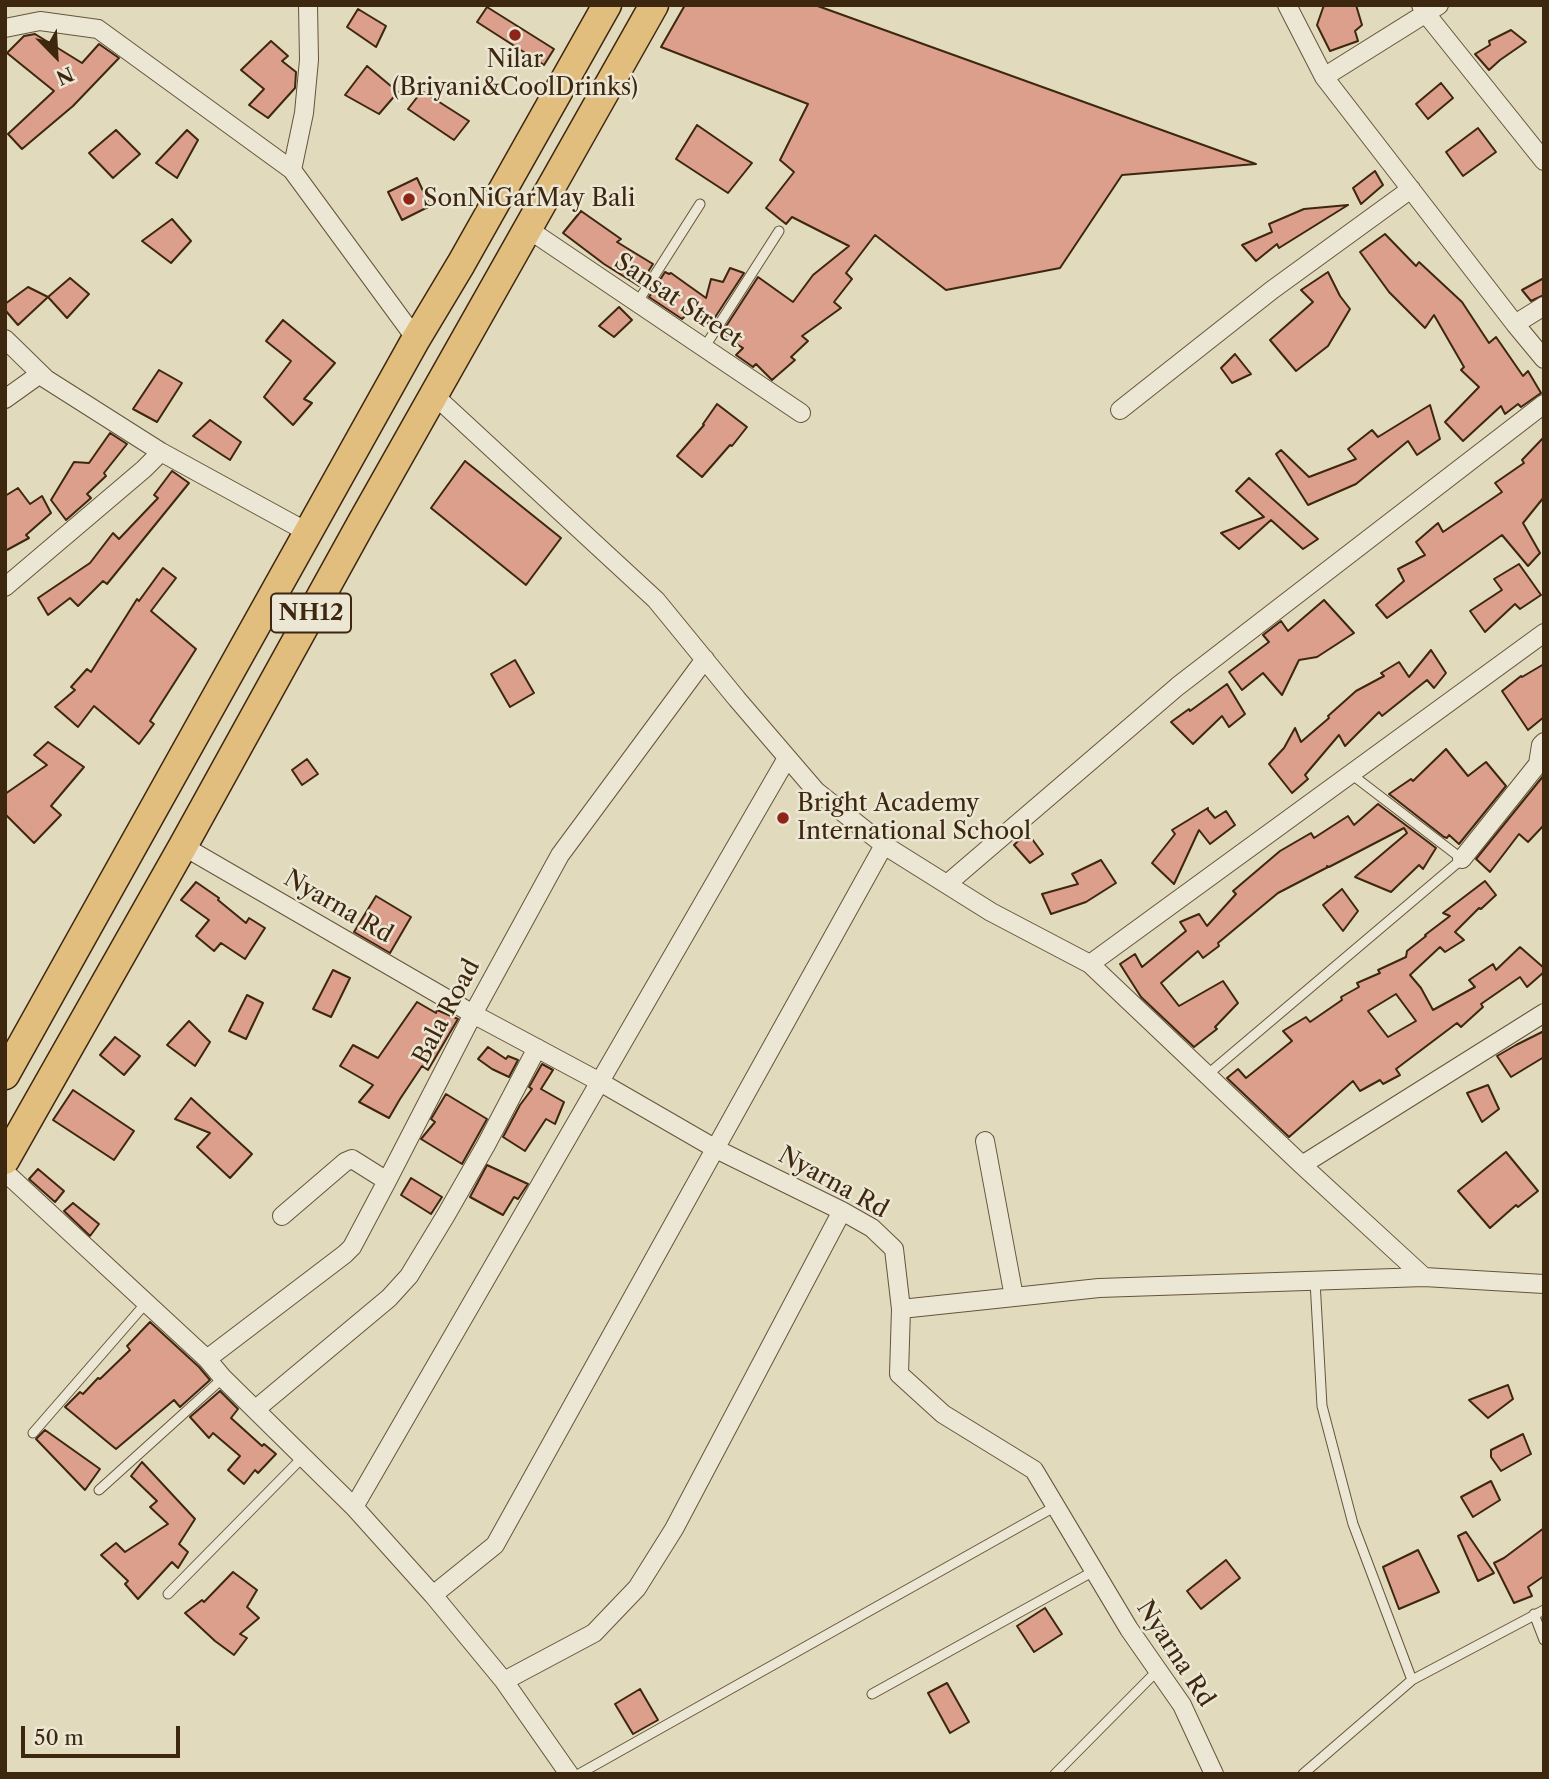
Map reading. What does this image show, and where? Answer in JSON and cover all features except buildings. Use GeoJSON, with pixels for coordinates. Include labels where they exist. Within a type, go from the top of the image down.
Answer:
{"type":"FeatureCollection","features":[{"type":"Feature","properties":{"kind":"highway","name":"NH12"},"geometry":{"type":"LineString","coordinates":[[5,1160],[654,5]]}},
{"type":"Feature","properties":{"kind":"highway","name":"NH12"},"geometry":{"type":"LineString","coordinates":[[5,1075],[604,6]]}},
{"type":"Feature","properties":{"kind":"highway"},"geometry":{"type":"LineString","coordinates":[[585,44],[620,66]]}},
{"type":"Feature","properties":{"kind":"highway"},"geometry":{"type":"LineString","coordinates":[[461,264],[496,285]]}},
{"type":"Feature","properties":{"kind":"highway"},"geometry":{"type":"LineString","coordinates":[[326,502],[362,522]]}},
{"type":"Feature","properties":{"kind":"highway"},"geometry":{"type":"LineString","coordinates":[[207,714],[244,734]]}},
{"type":"Feature","properties":{"kind":"highway"},"geometry":{"type":"LineString","coordinates":[[85,932],[121,956]]}},
{"type":"Feature","properties":{"kind":"street"},"geometry":{"type":"LineString","coordinates":[[292,170],[304,113],[309,60],[308,5]]}},
{"type":"Feature","properties":{"kind":"street"},"geometry":{"type":"LineString","coordinates":[[1287,5],[1324,77],[1544,359]]}},
{"type":"Feature","properties":{"kind":"street"},"geometry":{"type":"LineString","coordinates":[[1324,77],[1429,8],[1544,161]]}},
{"type":"Feature","properties":{"kind":"street"},"geometry":{"type":"LineString","coordinates":[[5,28],[40,21],[98,29],[292,170],[416,339]]}},
{"type":"Feature","properties":{"kind":"street"},"geometry":{"type":"LineString","coordinates":[[1121,410],[1272,290],[1410,189]]}},
{"type":"Feature","properties":{"kind":"street","name":"Sansat Street"},"geometry":{"type":"LineString","coordinates":[[528,229],[801,413]]}},
{"type":"Feature","properties":{"kind":"street"},"geometry":{"type":"LineString","coordinates":[[1515,324],[1544,306]]}},
{"type":"Feature","properties":{"kind":"street"},"geometry":{"type":"LineString","coordinates":[[5,338],[40,374],[161,452],[309,533]]}},
{"type":"Feature","properties":{"kind":"street"},"geometry":{"type":"LineString","coordinates":[[5,399],[40,374]]}},
{"type":"Feature","properties":{"kind":"street"},"geometry":{"type":"LineString","coordinates":[[434,395],[656,600],[816,791],[884,845],[991,912],[1090,964],[1424,1277]]}},
{"type":"Feature","properties":{"kind":"street"},"geometry":{"type":"LineString","coordinates":[[947,884],[1178,686],[1544,404]]}},
{"type":"Feature","properties":{"kind":"street"},"geometry":{"type":"LineString","coordinates":[[5,587],[161,452]]}},
{"type":"Feature","properties":{"kind":"street"},"geometry":{"type":"LineString","coordinates":[[1090,964],[1544,632]]}},
{"type":"Feature","properties":{"kind":"street","name":"Bala Road"},"geometry":{"type":"LineString","coordinates":[[206,1359],[352,1247],[473,1014],[560,855],[705,659]]}},
{"type":"Feature","properties":{"kind":"street"},"geometry":{"type":"LineString","coordinates":[[1462,859],[1538,764],[1541,745],[1544,742]]}},
{"type":"Feature","properties":{"kind":"street"},"geometry":{"type":"LineString","coordinates":[[354,1507],[788,758]]}},
{"type":"Feature","properties":{"kind":"street"},"geometry":{"type":"LineString","coordinates":[[433,1595],[495,1545],[884,845]]}},
{"type":"Feature","properties":{"kind":"street","name":"Nyarna Rd"},"geometry":{"type":"LineString","coordinates":[[183,846],[473,1014],[600,1082],[716,1149],[872,1228],[894,1249],[901,1309],[899,1374],[943,1413],[1034,1470],[1129,1629],[1182,1705],[1214,1774]]}},
{"type":"Feature","properties":{"kind":"street"},"geometry":{"type":"LineString","coordinates":[[1302,1165],[1544,1013]]}},
{"type":"Feature","properties":{"kind":"street"},"geometry":{"type":"LineString","coordinates":[[256,1409],[381,1306],[409,1276],[486,1145],[537,1048]]}},
{"type":"Feature","properties":{"kind":"street"},"geometry":{"type":"LineString","coordinates":[[985,1141],[1014,1297]]}},
{"type":"Feature","properties":{"kind":"street"},"geometry":{"type":"LineString","coordinates":[[282,1216],[352,1159],[387,1181]]}},
{"type":"Feature","properties":{"kind":"street"},"geometry":{"type":"LineString","coordinates":[[5,1172],[206,1359],[354,1507],[433,1595],[504,1681],[569,1774]]}},
{"type":"Feature","properties":{"kind":"street"},"geometry":{"type":"LineString","coordinates":[[504,1681],[594,1633],[637,1588],[674,1530],[842,1211]]}},
{"type":"Feature","properties":{"kind":"street"},"geometry":{"type":"LineString","coordinates":[[901,1309],[1099,1288],[1424,1277],[1544,1284]]}},
{"type":"Feature","properties":{"kind":"lane"},"geometry":{"type":"LineString","coordinates":[[638,303],[700,204]]}},
{"type":"Feature","properties":{"kind":"lane"},"geometry":{"type":"LineString","coordinates":[[704,348],[779,231]]}},
{"type":"Feature","properties":{"kind":"lane"},"geometry":{"type":"LineString","coordinates":[[1207,1075],[1462,859],[1351,774]]}},
{"type":"Feature","properties":{"kind":"lane"},"geometry":{"type":"LineString","coordinates":[[1315,1281],[1322,1406],[1353,1524],[1412,1680]]}},
{"type":"Feature","properties":{"kind":"lane"},"geometry":{"type":"LineString","coordinates":[[33,1433],[146,1303]]}},
{"type":"Feature","properties":{"kind":"lane"},"geometry":{"type":"LineString","coordinates":[[99,1490],[223,1378]]}},
{"type":"Feature","properties":{"kind":"lane"},"geometry":{"type":"LineString","coordinates":[[168,1594],[303,1457]]}},
{"type":"Feature","properties":{"kind":"lane"},"geometry":{"type":"LineString","coordinates":[[579,1774],[1056,1506]]}},
{"type":"Feature","properties":{"kind":"lane"},"geometry":{"type":"LineString","coordinates":[[872,1694],[1094,1571]]}},
{"type":"Feature","properties":{"kind":"lane"},"geometry":{"type":"LineString","coordinates":[[1303,1774],[1412,1680],[1544,1609]]}},
{"type":"Feature","properties":{"kind":"lane"},"geometry":{"type":"LineString","coordinates":[[1534,1614],[1544,1640]]}},
{"type":"Feature","properties":{"kind":"lane"},"geometry":{"type":"LineString","coordinates":[[1055,1774],[1158,1670]]}},
{"type":"Feature","properties":{"kind":"place","name":"Nilar (Briyani&CoolDrinks)"},"geometry":{"type":"Point","coordinates":[515,35]}},
{"type":"Feature","properties":{"kind":"place","name":"SonNiGarMay Bali"},"geometry":{"type":"Point","coordinates":[409,199]}},
{"type":"Feature","properties":{"kind":"place","name":"Bright Academy International School"},"geometry":{"type":"Point","coordinates":[783,818]}}]}
